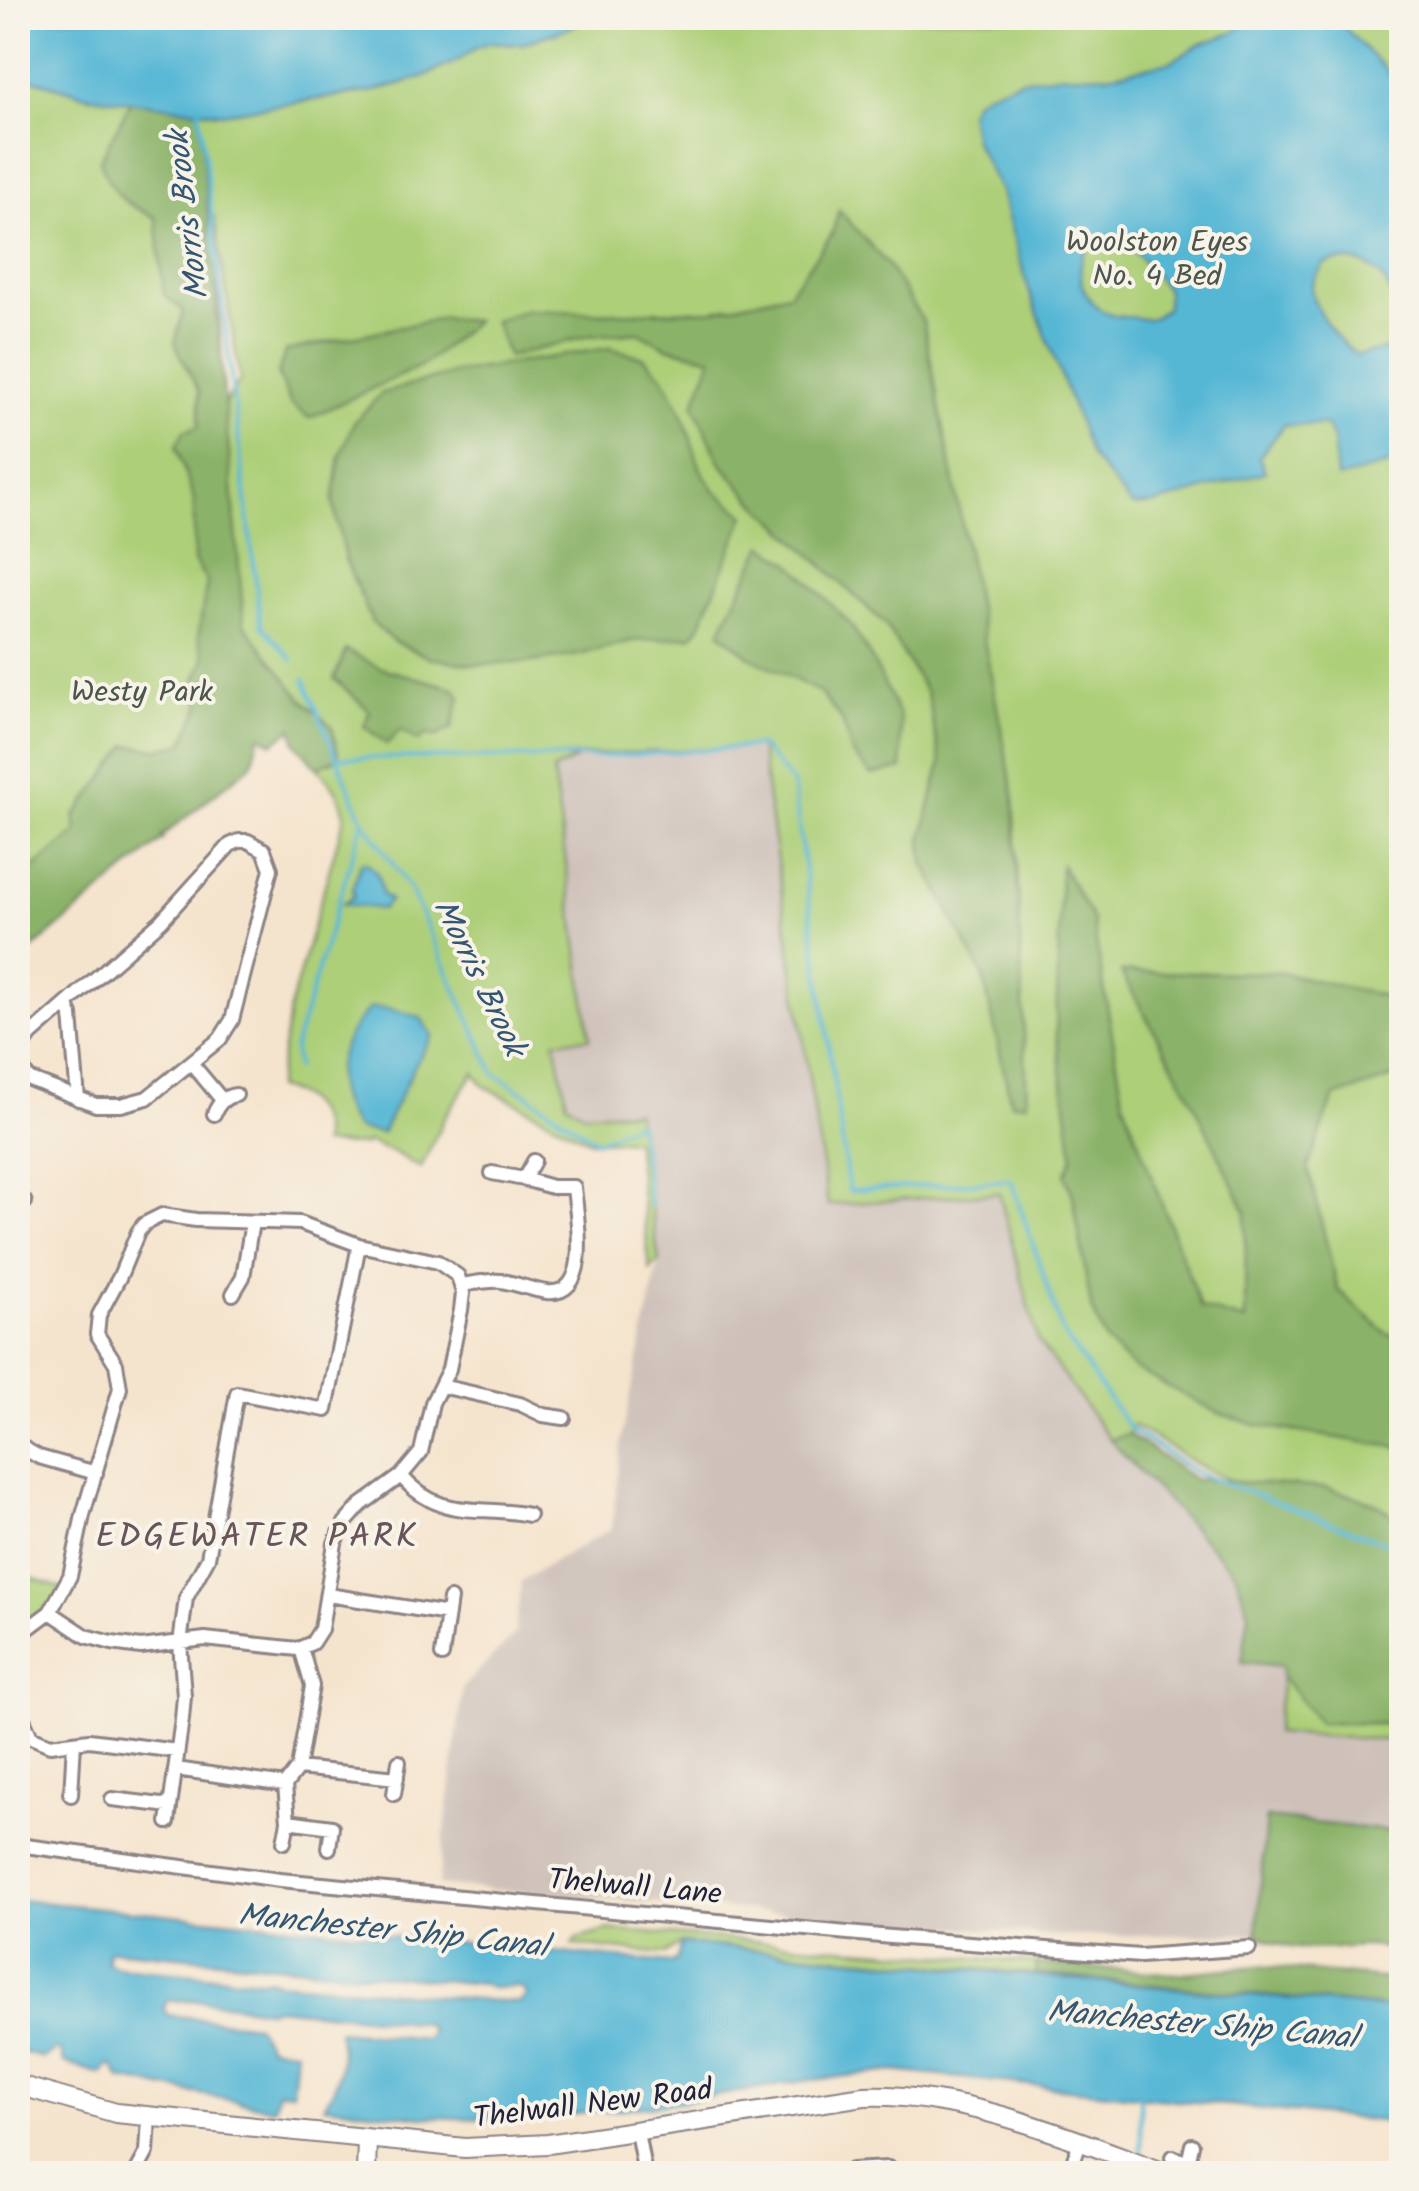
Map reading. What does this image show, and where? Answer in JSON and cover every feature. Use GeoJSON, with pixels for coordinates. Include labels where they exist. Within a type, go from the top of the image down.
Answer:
{"type":"FeatureCollection","features":[{"type":"Feature","properties":{"kind":"main road","name":"Thelwall New Road"},"geometry":{"type":"LineString","coordinates":[[18,2085],[84,2106],[149,2117],[465,2148],[507,2148],[637,2132],[888,2095],[980,2112],[1170,2166]]}},
{"type":"Feature","properties":{"kind":"main road"},"geometry":{"type":"LineString","coordinates":[[366,2174],[368,2139]]}},
{"type":"Feature","properties":{"kind":"street"},"geometry":{"type":"LineString","coordinates":[[240,841],[257,845],[270,860],[270,882],[232,1020],[220,1038],[192,1064],[148,1098],[122,1105],[96,1105],[38,1085],[24,1072],[19,1063],[24,1043],[67,1006],[161,921],[230,845],[240,841]]}},
{"type":"Feature","properties":{"kind":"street"},"geometry":{"type":"LineString","coordinates":[[67,1006],[78,1099]]}},
{"type":"Feature","properties":{"kind":"street"},"geometry":{"type":"LineString","coordinates":[[192,1064],[223,1101]]}},
{"type":"Feature","properties":{"kind":"street"},"geometry":{"type":"LineString","coordinates":[[214,1114],[223,1101],[236,1094]]}},
{"type":"Feature","properties":{"kind":"street"},"geometry":{"type":"LineString","coordinates":[[524,1179],[534,1160]]}},
{"type":"Feature","properties":{"kind":"street"},"geometry":{"type":"LineString","coordinates":[[462,1285],[502,1282],[551,1293],[567,1287],[577,1273],[580,1258],[574,1187],[552,1187],[492,1172]]}},
{"type":"Feature","properties":{"kind":"street"},"geometry":{"type":"LineString","coordinates":[[18,1636],[50,1612],[70,1576],[120,1388],[120,1374],[99,1342],[96,1325],[144,1224],[162,1215],[196,1220],[300,1223],[359,1245],[438,1262],[453,1271],[462,1285],[463,1301],[449,1369],[432,1403],[421,1452],[401,1476],[345,1522],[335,1543],[328,1595],[320,1629],[312,1643],[301,1648],[205,1640],[141,1647],[86,1636],[50,1612]]}},
{"type":"Feature","properties":{"kind":"street"},"geometry":{"type":"LineString","coordinates":[[234,1294],[243,1276],[252,1222]]}},
{"type":"Feature","properties":{"kind":"street"},"geometry":{"type":"LineString","coordinates":[[168,1822],[184,1696],[180,1643],[186,1598],[208,1558],[237,1393],[326,1410],[359,1245]]}},
{"type":"Feature","properties":{"kind":"street"},"geometry":{"type":"LineString","coordinates":[[441,1386],[564,1418]]}},
{"type":"Feature","properties":{"kind":"street"},"geometry":{"type":"LineString","coordinates":[[18,1445],[57,1463],[96,1473]]}},
{"type":"Feature","properties":{"kind":"street"},"geometry":{"type":"LineString","coordinates":[[401,1476],[430,1502],[453,1510],[529,1515]]}},
{"type":"Feature","properties":{"kind":"street"},"geometry":{"type":"LineString","coordinates":[[328,1595],[448,1614]]}},
{"type":"Feature","properties":{"kind":"street"},"geometry":{"type":"LineString","coordinates":[[442,1655],[450,1599]]}},
{"type":"Feature","properties":{"kind":"street"},"geometry":{"type":"LineString","coordinates":[[284,1842],[288,1820],[286,1785],[298,1768],[312,1686],[301,1648]]}},
{"type":"Feature","properties":{"kind":"street"},"geometry":{"type":"LineString","coordinates":[[18,1708],[30,1736],[50,1744],[89,1740],[177,1751]]}},
{"type":"Feature","properties":{"kind":"street"},"geometry":{"type":"LineString","coordinates":[[71,1796],[74,1742]]}},
{"type":"Feature","properties":{"kind":"street"},"geometry":{"type":"LineString","coordinates":[[394,1794],[400,1762]]}},
{"type":"Feature","properties":{"kind":"street"},"geometry":{"type":"LineString","coordinates":[[298,1768],[397,1778]]}},
{"type":"Feature","properties":{"kind":"street"},"geometry":{"type":"LineString","coordinates":[[176,1769],[286,1785]]}},
{"type":"Feature","properties":{"kind":"street"},"geometry":{"type":"LineString","coordinates":[[112,1799],[170,1806]]}},
{"type":"Feature","properties":{"kind":"street"},"geometry":{"type":"LineString","coordinates":[[288,1820],[332,1827],[329,1848]]}},
{"type":"Feature","properties":{"kind":"street","name":"Thelwall Lane"},"geometry":{"type":"LineString","coordinates":[[18,1845],[280,1880],[892,1936],[1140,1956],[1249,1948]]}},
{"type":"Feature","properties":{"kind":"street"},"geometry":{"type":"LineString","coordinates":[[129,2172],[147,2152],[149,2117]]}},
{"type":"Feature","properties":{"kind":"street"},"geometry":{"type":"LineString","coordinates":[[637,2132],[645,2174]]}},
{"type":"Feature","properties":{"kind":"street"},"geometry":{"type":"LineString","coordinates":[[1069,2174],[1080,2142]]}},
{"type":"Feature","properties":{"kind":"street"},"geometry":{"type":"LineString","coordinates":[[1188,2163],[1192,2145]]}},
{"type":"Feature","properties":{"kind":"street"},"geometry":{"type":"LineString","coordinates":[[1170,2166],[1188,2163],[1219,2174]]}},
{"type":"Feature","properties":{"kind":"street"},"geometry":{"type":"LineString","coordinates":[[778,2174],[794,2168]]}},
{"type":"Feature","properties":{"kind":"street"},"geometry":{"type":"LineString","coordinates":[[852,2174],[852,2170],[888,2168],[898,2174]]}},
{"type":"Feature","properties":{"kind":"shaded area"},"geometry":{"type":"Polygon","coordinates":[[[761,746],[828,1204],[999,1193],[1038,1341],[1110,1441],[1236,1574],[1249,1613],[1242,1662],[1282,1666],[1276,1733],[1401,1741],[1401,1832],[1267,1819],[1257,1934],[1062,1936],[438,1885],[463,1687],[515,1634],[521,1581],[612,1528],[622,1435],[659,1261],[636,1111],[584,1113],[567,1102],[554,1040],[590,1037],[553,769],[577,759],[761,746]]]}},
{"type":"Feature","properties":{"kind":"green space"},"geometry":{"type":"Polygon","coordinates":[[[583,18],[1401,18],[1401,1523],[1260,1493],[1204,1469],[1133,1425],[1129,1434],[1110,1440],[1038,1341],[999,1193],[828,1205],[760,746],[546,757],[577,759],[553,770],[590,1038],[555,1041],[567,1103],[584,1113],[636,1111],[659,1261],[650,1270],[635,1140],[590,1141],[484,1086],[474,1073],[445,1116],[421,1168],[368,1142],[322,1144],[320,1123],[311,1106],[296,1094],[276,1088],[290,1007],[345,815],[334,788],[296,741],[292,728],[273,743],[260,735],[252,764],[18,961],[18,75],[89,96],[221,113],[374,91],[420,78],[490,42],[521,44],[572,27],[583,18]],[[839,211],[832,234],[789,293],[715,310],[526,310],[508,357],[588,336],[638,332],[667,347],[713,358],[720,462],[751,498],[886,625],[927,694],[941,763],[922,839],[924,863],[983,975],[1011,1102],[839,211]],[[214,215],[224,404],[225,404],[240,380],[214,215]],[[444,318],[286,351],[278,375],[291,404],[444,318]]]}},
{"type":"Feature","properties":{"kind":"green space"},"geometry":{"type":"Polygon","coordinates":[[[131,101],[199,110],[244,624],[301,698],[332,727],[339,758],[318,767],[296,744],[292,728],[273,743],[260,735],[252,764],[18,961],[18,881],[77,832],[75,816],[128,745],[156,749],[183,744],[201,704],[193,687],[205,658],[198,637],[207,582],[194,561],[194,499],[176,446],[184,431],[199,426],[199,392],[175,343],[183,310],[164,295],[156,218],[120,196],[100,160],[131,101]]]}},
{"type":"Feature","properties":{"kind":"green space"},"geometry":{"type":"Polygon","coordinates":[[[839,210],[887,264],[923,321],[1014,796],[1027,1103],[1011,1103],[983,975],[924,863],[922,839],[941,763],[927,694],[886,625],[751,498],[720,462],[694,405],[712,358],[667,347],[638,332],[588,336],[508,357],[494,321],[526,310],[715,310],[789,293],[832,234],[839,210]]]}},
{"type":"Feature","properties":{"kind":"green space"},"geometry":{"type":"Polygon","coordinates":[[[444,318],[475,321],[425,364],[309,418],[291,404],[278,375],[285,351],[444,318]]]}},
{"type":"Feature","properties":{"kind":"green space"},"geometry":{"type":"Polygon","coordinates":[[[609,348],[643,357],[663,376],[682,413],[701,470],[715,491],[745,515],[700,626],[692,636],[631,641],[531,662],[475,665],[430,658],[393,641],[372,622],[345,559],[333,502],[340,456],[354,422],[382,393],[453,373],[609,348]]]}},
{"type":"Feature","properties":{"kind":"green space"},"geometry":{"type":"Polygon","coordinates":[[[763,545],[794,566],[852,626],[900,717],[902,769],[871,775],[852,753],[842,720],[819,692],[749,656],[720,632],[763,545]]]}},
{"type":"Feature","properties":{"kind":"green space"},"geometry":{"type":"Polygon","coordinates":[[[346,650],[381,668],[454,688],[460,697],[452,728],[435,737],[426,734],[419,741],[400,730],[387,744],[364,726],[370,711],[334,679],[346,650]]]}},
{"type":"Feature","properties":{"kind":"green space"},"geometry":{"type":"Polygon","coordinates":[[[1061,865],[1092,918],[1124,1103],[1201,1308],[1245,1321],[1246,1211],[1189,1093],[1121,972],[1284,973],[1401,1000],[1401,1075],[1334,1097],[1308,1167],[1338,1290],[1385,1332],[1401,1339],[1401,1448],[1256,1425],[1218,1413],[1133,1368],[1106,1341],[1091,1307],[1073,1196],[1065,1175],[1073,1156],[1056,1032],[1061,865]]]}},
{"type":"Feature","properties":{"kind":"green space"},"geometry":{"type":"Polygon","coordinates":[[[1129,1434],[1194,1479],[1327,1488],[1375,1503],[1401,1522],[1401,1723],[1319,1723],[1282,1677],[1282,1666],[1242,1662],[1249,1613],[1236,1574],[1110,1440],[1129,1434]]]}},
{"type":"Feature","properties":{"kind":"green space"},"geometry":{"type":"Polygon","coordinates":[[[18,1573],[63,1589],[50,1612],[18,1636],[18,1573]]]}},
{"type":"Feature","properties":{"kind":"green space"},"geometry":{"type":"Polygon","coordinates":[[[1282,1677],[1319,1723],[1401,1723],[1401,1741],[1275,1733],[1282,1677]]]}},
{"type":"Feature","properties":{"kind":"green space"},"geometry":{"type":"Polygon","coordinates":[[[1266,1818],[1401,1832],[1401,1950],[1293,1947],[1257,1934],[1266,1818]]]}},
{"type":"Feature","properties":{"kind":"green space"},"geometry":{"type":"Polygon","coordinates":[[[609,1930],[1037,1963],[1036,1974],[681,1943],[665,1954],[573,1945],[577,1939],[609,1930]]]}},
{"type":"Feature","properties":{"kind":"green space"},"geometry":{"type":"Polygon","coordinates":[[[1037,1963],[1174,1974],[1258,1966],[1401,1980],[1401,2009],[1036,1974],[1037,1963]]]}},
{"type":"Feature","properties":{"kind":"water"},"geometry":{"type":"Polygon","coordinates":[[[18,18],[583,18],[572,27],[521,44],[491,42],[476,47],[459,60],[420,78],[374,91],[221,113],[89,96],[18,75],[18,18]]]}},
{"type":"Feature","properties":{"kind":"water"},"geometry":{"type":"Polygon","coordinates":[[[1253,18],[1335,18],[1401,85],[1401,322],[1385,282],[1366,265],[1354,261],[1324,264],[1315,278],[1312,294],[1327,324],[1357,355],[1394,348],[1401,338],[1401,456],[1388,465],[1337,478],[1333,439],[1326,425],[1284,425],[1259,457],[1265,472],[1154,504],[1132,506],[1091,456],[1028,288],[1001,193],[974,140],[969,112],[974,101],[985,93],[1020,80],[1066,74],[1108,75],[1170,62],[1201,44],[1233,33],[1253,18]],[[1105,236],[1093,242],[1081,265],[1082,280],[1095,305],[1108,314],[1151,319],[1167,307],[1167,290],[1128,243],[1105,236]]]}},
{"type":"Feature","properties":{"kind":"water"},"geometry":{"type":"Polygon","coordinates":[[[361,863],[377,873],[382,894],[390,900],[382,909],[343,904],[354,896],[352,890],[361,863]]]}},
{"type":"Feature","properties":{"kind":"water"},"geometry":{"type":"Polygon","coordinates":[[[370,1008],[387,1008],[420,1017],[433,1036],[382,1133],[357,1129],[340,1098],[338,1082],[338,1067],[348,1037],[370,1008]]]}},
{"type":"Feature","properties":{"kind":"water","name":"Manchester Ship Canal"},"geometry":{"type":"Polygon","coordinates":[[[18,1900],[486,1945],[499,1943],[508,1948],[671,1963],[677,1959],[681,1943],[1401,2009],[1401,2123],[893,2071],[803,2081],[666,2104],[520,2120],[424,2117],[324,2106],[339,2070],[338,2031],[425,2039],[431,2031],[425,2023],[197,2000],[166,2001],[164,2010],[168,2015],[256,2025],[269,2047],[296,2050],[292,2092],[278,2091],[274,2108],[120,2079],[113,2066],[101,2074],[64,2063],[57,2050],[43,2058],[18,2051],[18,1900]],[[111,1950],[107,1953],[107,1962],[117,1967],[520,2003],[527,1994],[519,1987],[491,1988],[482,1984],[111,1950]]]}},
{"type":"Feature","properties":{"kind":"waterway","name":"Morris Brook"},"geometry":{"type":"LineString","coordinates":[[199,110],[261,625],[293,660]]}},
{"type":"Feature","properties":{"kind":"waterway","name":"Morris Brook"},"geometry":{"type":"LineString","coordinates":[[304,679],[363,820],[410,889],[494,1073],[597,1141],[638,1122],[650,1206]]}},
{"type":"Feature","properties":{"kind":"waterway"},"geometry":{"type":"LineString","coordinates":[[339,758],[605,757],[761,746],[793,784],[849,1191],[1011,1180],[1063,1333],[1129,1428],[1196,1473],[1402,1549]]}},
{"type":"Feature","properties":{"kind":"waterway"},"geometry":{"type":"LineString","coordinates":[[297,1068],[294,1049],[363,820]]}},
{"type":"Feature","properties":{"kind":"waterway"},"geometry":{"type":"LineString","coordinates":[[1140,2094],[1141,2152]]}},
{"type":"Feature","properties":{"kind":"district","name":"EDGEWATER PARK"},"geometry":{"type":"Point","coordinates":[257,1538]}},
{"type":"Feature","properties":{"kind":"park label","name":"Woolston Eyes No. 4 Bed"},"geometry":{"type":"Point","coordinates":[1157,260]}},
{"type":"Feature","properties":{"kind":"park label","name":"Westy Park"},"geometry":{"type":"Point","coordinates":[142,693]}}]}
